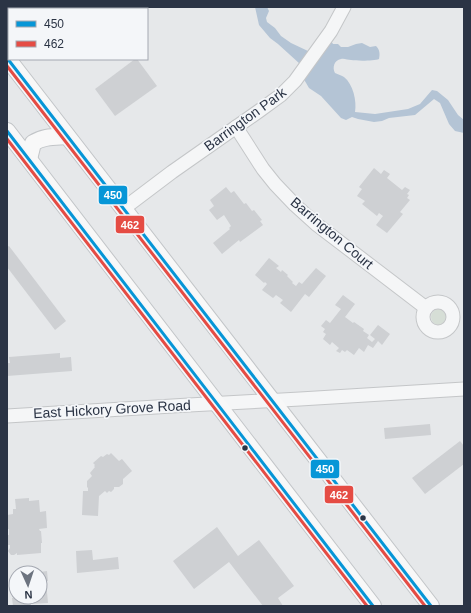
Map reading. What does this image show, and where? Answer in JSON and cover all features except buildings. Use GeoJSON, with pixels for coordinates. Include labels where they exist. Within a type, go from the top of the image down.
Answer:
{"type":"FeatureCollection","features":[{"type":"Feature","properties":{"kind":"main road"},"geometry":{"type":"LineString","coordinates":[[7,58],[7,64]]}},
{"type":"Feature","properties":{"kind":"main road"},"geometry":{"type":"LineString","coordinates":[[9,60],[431,606]]}},
{"type":"Feature","properties":{"kind":"main road"},"geometry":{"type":"LineString","coordinates":[[7,131],[372,606]]}},
{"type":"Feature","properties":{"kind":"main road"},"geometry":{"type":"LineString","coordinates":[[29,159],[30,150],[33,143],[40,139],[49,137],[67,136]]}},
{"type":"Feature","properties":{"kind":"street","name":"Barrington Park"},"geometry":{"type":"LineString","coordinates":[[123,209],[172,172],[281,95],[295,81],[331,31],[344,7]]}},
{"type":"Feature","properties":{"kind":"street","name":"Barrington Court"},"geometry":{"type":"LineString","coordinates":[[236,127],[275,184],[300,210],[316,224],[426,308]]}},
{"type":"Feature","properties":{"kind":"street","name":"East Hickory Grove Road"},"geometry":{"type":"LineString","coordinates":[[7,416],[464,389]]}},
{"type":"Feature","properties":{"kind":"shaded area"},"geometry":{"type":"Polygon","coordinates":[[[436,309],[442,309],[447,314],[445,323],[442,325],[436,325],[431,320],[431,314],[436,309]]]}},
{"type":"Feature","properties":{"kind":"water"},"geometry":{"type":"Polygon","coordinates":[[[255,7],[267,7],[269,11],[266,18],[267,22],[275,28],[281,36],[291,43],[308,51],[316,50],[331,41],[333,44],[338,44],[341,47],[348,47],[362,43],[370,47],[376,46],[380,55],[379,59],[361,61],[342,59],[334,64],[335,73],[344,77],[352,88],[355,98],[355,112],[375,114],[408,109],[420,104],[432,90],[437,91],[448,100],[458,115],[464,120],[464,133],[455,131],[449,124],[440,103],[434,99],[415,115],[389,118],[374,122],[352,117],[346,120],[341,118],[321,96],[309,88],[302,76],[300,64],[270,38],[259,25],[255,7]]]}},
{"type":"Feature","properties":{"kind":"transit line","name":"450"},"geometry":{"type":"LineString","coordinates":[[9,60],[431,606]]}},
{"type":"Feature","properties":{"kind":"transit line","name":"462"},"geometry":{"type":"LineString","coordinates":[[7,66],[425,606]]}},
{"type":"Feature","properties":{"kind":"transit line","name":"450"},"geometry":{"type":"LineString","coordinates":[[7,131],[373,606]]}},
{"type":"Feature","properties":{"kind":"transit line","name":"462"},"geometry":{"type":"LineString","coordinates":[[7,139],[367,606]]}}]}
